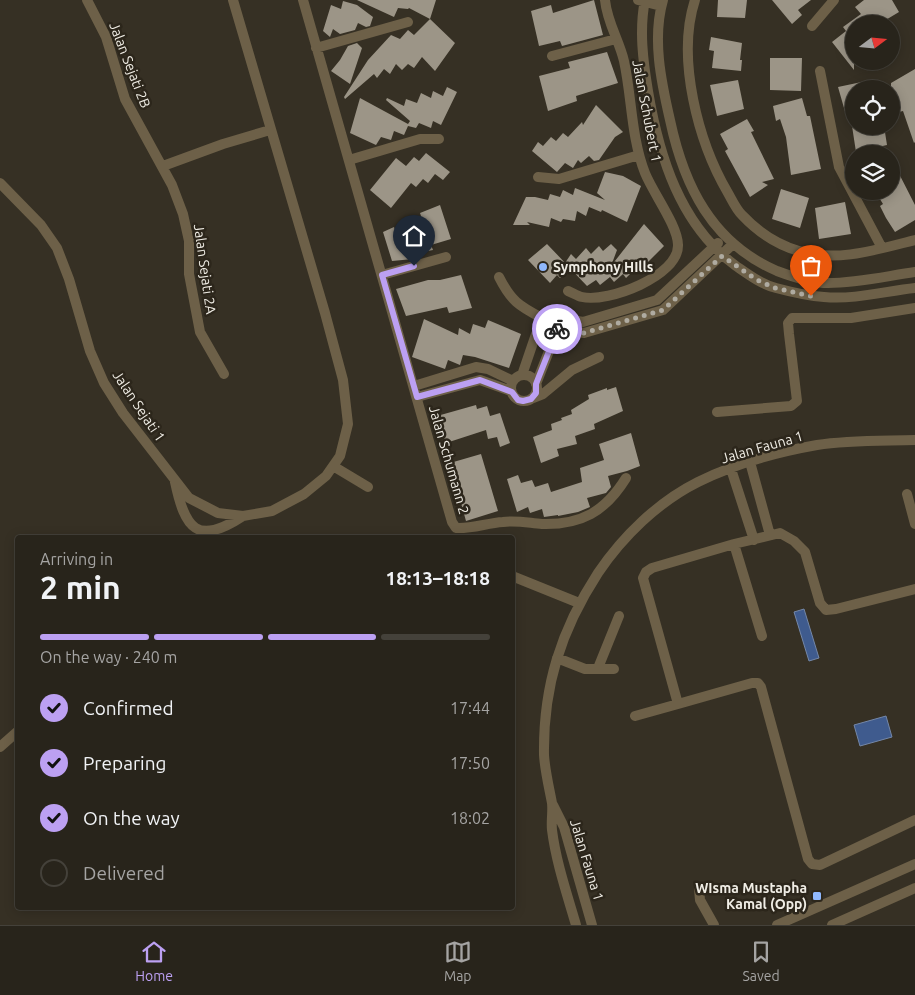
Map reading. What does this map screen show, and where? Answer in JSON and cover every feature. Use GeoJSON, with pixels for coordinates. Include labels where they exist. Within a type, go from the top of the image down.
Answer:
{"type":"FeatureCollection","features":[{"type":"Feature","properties":{"kind":"street","name":"Jalan Sejati 2B"},"geometry":{"type":"LineString","coordinates":[[87,0],[106,37],[125,99],[162,166]]}},
{"type":"Feature","properties":{"kind":"street","name":"Jalan Sejati 1"},"geometry":{"type":"LineString","coordinates":[[0,183],[41,225],[56,248],[69,279],[90,352],[104,383],[123,413],[189,498],[218,513],[243,516],[272,511],[304,494],[326,476],[340,456],[348,424],[343,380],[323,304],[233,0]]}},
{"type":"Feature","properties":{"kind":"street"},"geometry":{"type":"LineString","coordinates":[[303,0],[416,391]]}},
{"type":"Feature","properties":{"kind":"street","name":"Jalan Schubert 1"},"geometry":{"type":"LineString","coordinates":[[568,291],[590,298],[628,291],[649,281],[674,259],[678,252],[677,237],[652,189],[639,155],[624,60],[607,14],[605,0]]}},
{"type":"Feature","properties":{"kind":"street"},"geometry":{"type":"LineString","coordinates":[[695,0],[688,37],[696,108],[714,169],[740,214],[762,233],[800,252],[842,255],[915,240]]}},
{"type":"Feature","properties":{"kind":"street"},"geometry":{"type":"LineString","coordinates":[[812,26],[834,0]]}},
{"type":"Feature","properties":{"kind":"street"},"geometry":{"type":"LineString","coordinates":[[915,272],[828,283],[810,281],[788,275],[764,265],[745,254],[733,244],[708,216],[687,178],[671,127],[665,99],[657,39],[662,3],[643,1],[642,42],[652,116],[659,143],[674,187],[686,209],[722,256],[757,280],[775,288],[811,296],[836,297],[915,288]]}},
{"type":"Feature","properties":{"kind":"street"},"geometry":{"type":"LineString","coordinates":[[316,48],[408,22]]}},
{"type":"Feature","properties":{"kind":"street"},"geometry":{"type":"LineString","coordinates":[[552,56],[616,39]]}},
{"type":"Feature","properties":{"kind":"street"},"geometry":{"type":"LineString","coordinates":[[820,71],[839,167],[882,248]]}},
{"type":"Feature","properties":{"kind":"street"},"geometry":{"type":"LineString","coordinates":[[162,166],[223,144],[270,130]]}},
{"type":"Feature","properties":{"kind":"street"},"geometry":{"type":"LineString","coordinates":[[349,160],[420,139],[439,139]]}},
{"type":"Feature","properties":{"kind":"street"},"geometry":{"type":"LineString","coordinates":[[538,177],[559,178],[639,155]]}},
{"type":"Feature","properties":{"kind":"street","name":"Jalan Sejati 2A"},"geometry":{"type":"LineString","coordinates":[[162,166],[172,185],[183,214],[189,241],[190,282],[200,332],[224,374]]}},
{"type":"Feature","properties":{"kind":"street"},"geometry":{"type":"LineString","coordinates":[[499,277],[510,297],[520,307],[543,323],[548,330],[658,300],[725,236]]}},
{"type":"Feature","properties":{"kind":"street"},"geometry":{"type":"LineString","coordinates":[[558,326],[584,333],[663,310],[733,244]]}},
{"type":"Feature","properties":{"kind":"street"},"geometry":{"type":"LineString","coordinates":[[382,275],[446,257]]}},
{"type":"Feature","properties":{"kind":"street"},"geometry":{"type":"LineString","coordinates":[[717,412],[791,406],[798,401],[788,334],[788,323],[792,318],[850,318],[915,308]]}},
{"type":"Feature","properties":{"kind":"street"},"geometry":{"type":"LineString","coordinates":[[512,392],[546,313],[553,311],[559,314],[558,326],[536,384],[536,393],[533,398]]}},
{"type":"Feature","properties":{"kind":"street"},"geometry":{"type":"LineString","coordinates":[[416,391],[480,380],[512,392],[518,400],[527,401],[543,394],[572,370],[599,357]]}},
{"type":"Feature","properties":{"kind":"street"},"geometry":{"type":"LineString","coordinates":[[416,391],[476,368],[488,369],[518,378],[529,376],[536,384]]}},
{"type":"Feature","properties":{"kind":"street"},"geometry":{"type":"LineString","coordinates":[[476,368],[480,380]]}},
{"type":"Feature","properties":{"kind":"street","name":"Jalan Schumann 2"},"geometry":{"type":"LineString","coordinates":[[416,391],[452,522],[456,528],[509,522],[542,524],[573,521],[591,515],[602,508],[617,492],[626,478]]}},
{"type":"Feature","properties":{"kind":"street","name":"Jalan Fauna 1"},"geometry":{"type":"LineString","coordinates":[[576,925],[556,852],[552,828],[552,805],[547,781],[545,739],[549,690],[557,658],[579,603],[606,562],[630,533],[666,502],[698,482],[750,462],[817,445],[856,441],[915,440]]}},
{"type":"Feature","properties":{"kind":"street"},"geometry":{"type":"LineString","coordinates":[[750,462],[770,536]]}},
{"type":"Feature","properties":{"kind":"street"},"geometry":{"type":"LineString","coordinates":[[334,466],[368,487]]}},
{"type":"Feature","properties":{"kind":"street"},"geometry":{"type":"LineString","coordinates":[[731,469],[754,540]]}},
{"type":"Feature","properties":{"kind":"street"},"geometry":{"type":"LineString","coordinates":[[175,479],[181,509],[192,525],[204,531],[215,531],[243,516]]}},
{"type":"Feature","properties":{"kind":"street"},"geometry":{"type":"LineString","coordinates":[[907,494],[915,524]]}},
{"type":"Feature","properties":{"kind":"street"},"geometry":{"type":"LineString","coordinates":[[678,704],[642,578],[652,568],[734,544],[780,534],[794,541],[805,552],[820,603],[826,610],[915,589]]}},
{"type":"Feature","properties":{"kind":"street"},"geometry":{"type":"LineString","coordinates":[[734,544],[762,636]]}},
{"type":"Feature","properties":{"kind":"street"},"geometry":{"type":"LineString","coordinates":[[515,577],[579,603]]}},
{"type":"Feature","properties":{"kind":"street"},"geometry":{"type":"LineString","coordinates":[[598,668],[618,616]]}},
{"type":"Feature","properties":{"kind":"street"},"geometry":{"type":"LineString","coordinates":[[557,658],[585,669],[614,669]]}},
{"type":"Feature","properties":{"kind":"street"},"geometry":{"type":"LineString","coordinates":[[635,716],[758,683],[761,687],[802,840],[808,859],[812,864],[820,865],[915,820]]}},
{"type":"Feature","properties":{"kind":"street"},"geometry":{"type":"LineString","coordinates":[[0,747],[15,734]]}},
{"type":"Feature","properties":{"kind":"street","name":"Jalan Fauna 1"},"geometry":{"type":"LineString","coordinates":[[552,805],[564,827],[592,925]]}},
{"type":"Feature","properties":{"kind":"street"},"geometry":{"type":"LineString","coordinates":[[777,925],[915,864]]}},
{"type":"Feature","properties":{"kind":"street"},"geometry":{"type":"LineString","coordinates":[[832,925],[915,888]]}},
{"type":"Feature","properties":{"kind":"street"},"geometry":{"type":"LineString","coordinates":[[699,889],[700,900],[714,925]]}},
{"type":"Feature","properties":{"kind":"water"},"geometry":{"type":"Polygon","coordinates":[[[804,609],[819,658],[809,661],[794,612],[804,609]]]}},
{"type":"Feature","properties":{"kind":"water"},"geometry":{"type":"Polygon","coordinates":[[[886,716],[892,737],[860,746],[854,725],[886,716]]]}},
{"type":"Feature","properties":{"kind":"building"},"geometry":{"type":"Polygon","coordinates":[[[357,0],[436,0],[430,19],[409,8],[398,8],[394,17],[357,0]]]}},
{"type":"Feature","properties":{"kind":"building"},"geometry":{"type":"Polygon","coordinates":[[[594,0],[603,35],[562,46],[560,41],[539,46],[531,11],[551,5],[553,13],[594,0]]]}},
{"type":"Feature","properties":{"kind":"building"},"geometry":{"type":"Polygon","coordinates":[[[718,0],[747,0],[745,18],[717,17],[718,0]]]}},
{"type":"Feature","properties":{"kind":"building"},"geometry":{"type":"Polygon","coordinates":[[[772,0],[811,0],[798,10],[802,15],[792,24],[772,0]]]}},
{"type":"Feature","properties":{"kind":"building"},"geometry":{"type":"Polygon","coordinates":[[[864,0],[892,0],[899,12],[894,15],[860,15],[861,14],[855,7],[864,0]]]}},
{"type":"Feature","properties":{"kind":"building"},"geometry":{"type":"Polygon","coordinates":[[[343,1],[357,5],[373,17],[370,26],[366,27],[358,23],[355,30],[340,34],[333,29],[330,37],[323,31],[331,5],[341,9],[343,1]]]}},
{"type":"Feature","properties":{"kind":"building"},"geometry":{"type":"Polygon","coordinates":[[[430,19],[455,43],[435,71],[422,57],[414,68],[408,64],[402,70],[396,64],[390,74],[384,69],[377,78],[374,74],[345,99],[344,97],[368,60],[391,35],[400,39],[408,30],[414,35],[430,19]]]}},
{"type":"Feature","properties":{"kind":"building"},"geometry":{"type":"Polygon","coordinates":[[[845,32],[845,59],[832,42],[845,32]]]}},
{"type":"Feature","properties":{"kind":"building"},"geometry":{"type":"Polygon","coordinates":[[[711,37],[742,43],[741,71],[712,68],[714,51],[709,50],[711,37]]]}},
{"type":"Feature","properties":{"kind":"building"},"geometry":{"type":"Polygon","coordinates":[[[357,43],[362,48],[350,84],[331,71],[348,46],[357,43]]]}},
{"type":"Feature","properties":{"kind":"building"},"geometry":{"type":"Polygon","coordinates":[[[607,52],[618,83],[576,96],[577,101],[548,111],[539,76],[570,68],[568,62],[607,52]]]}},
{"type":"Feature","properties":{"kind":"building"},"geometry":{"type":"Polygon","coordinates":[[[770,58],[802,58],[801,91],[770,90],[770,58]]]}},
{"type":"Feature","properties":{"kind":"building"},"geometry":{"type":"Polygon","coordinates":[[[915,69],[914,143],[903,111],[900,112],[900,80],[896,80],[915,69]]]}},
{"type":"Feature","properties":{"kind":"building"},"geometry":{"type":"Polygon","coordinates":[[[738,80],[744,109],[717,116],[710,85],[738,80]]]}},
{"type":"Feature","properties":{"kind":"building"},"geometry":{"type":"Polygon","coordinates":[[[845,86],[845,112],[838,87],[845,86]]]}},
{"type":"Feature","properties":{"kind":"building"},"geometry":{"type":"Polygon","coordinates":[[[447,87],[457,92],[441,125],[433,121],[431,128],[419,123],[416,128],[408,126],[404,135],[394,131],[391,140],[381,137],[376,145],[350,133],[360,98],[408,124],[410,121],[386,100],[387,98],[404,106],[406,99],[417,103],[421,93],[431,98],[433,91],[443,96],[447,87]]]}},
{"type":"Feature","properties":{"kind":"building"},"geometry":{"type":"Polygon","coordinates":[[[802,98],[807,116],[810,116],[821,169],[791,175],[786,137],[780,119],[776,121],[773,106],[802,98]]]}},
{"type":"Feature","properties":{"kind":"building"},"geometry":{"type":"Polygon","coordinates":[[[596,105],[623,132],[615,137],[599,160],[594,161],[589,156],[581,163],[578,160],[573,168],[565,163],[557,172],[532,151],[538,142],[543,146],[551,137],[556,141],[563,133],[568,137],[582,122],[583,125],[596,105]]]}},
{"type":"Feature","properties":{"kind":"building"},"geometry":{"type":"Polygon","coordinates":[[[747,119],[754,131],[751,132],[774,179],[762,182],[768,185],[750,197],[725,151],[728,149],[720,134],[747,119]]]}},
{"type":"Feature","properties":{"kind":"building"},"geometry":{"type":"Polygon","coordinates":[[[853,135],[885,135],[887,145],[855,145],[853,135]]]}},
{"type":"Feature","properties":{"kind":"building"},"geometry":{"type":"Polygon","coordinates":[[[426,153],[450,172],[443,180],[435,174],[428,183],[423,179],[416,187],[411,183],[391,208],[370,190],[396,158],[406,166],[414,157],[419,161],[426,153]]]}},
{"type":"Feature","properties":{"kind":"building"},"geometry":{"type":"Polygon","coordinates":[[[605,172],[623,176],[641,186],[627,222],[602,210],[601,212],[589,207],[586,216],[577,211],[575,221],[563,219],[561,222],[551,218],[549,227],[527,222],[530,225],[513,225],[526,197],[548,200],[550,194],[560,197],[563,190],[573,195],[575,188],[605,200],[597,193],[605,172]]]}},
{"type":"Feature","properties":{"kind":"building"},"geometry":{"type":"Polygon","coordinates":[[[900,176],[915,205],[915,220],[895,232],[880,206],[883,204],[881,200],[900,200],[900,176]]]}},
{"type":"Feature","properties":{"kind":"building"},"geometry":{"type":"Polygon","coordinates":[[[781,189],[809,198],[800,228],[772,219],[781,189]]]}},
{"type":"Feature","properties":{"kind":"building"},"geometry":{"type":"Polygon","coordinates":[[[845,202],[851,234],[819,239],[815,208],[845,202]]]}},
{"type":"Feature","properties":{"kind":"building"},"geometry":{"type":"Polygon","coordinates":[[[440,205],[451,239],[431,245],[433,250],[423,252],[413,259],[392,261],[383,232],[394,227],[395,230],[423,222],[420,213],[440,205]]]}},
{"type":"Feature","properties":{"kind":"building"},"geometry":{"type":"Polygon","coordinates":[[[644,224],[664,246],[639,271],[636,268],[626,278],[623,274],[614,282],[610,277],[600,285],[596,280],[587,286],[565,263],[571,254],[576,259],[586,248],[591,254],[599,246],[603,251],[611,244],[617,250],[611,266],[644,224]]]}},
{"type":"Feature","properties":{"kind":"building"},"geometry":{"type":"Polygon","coordinates":[[[547,244],[570,268],[560,278],[557,275],[550,283],[528,260],[547,244]]]}},
{"type":"Feature","properties":{"kind":"building"},"geometry":{"type":"Polygon","coordinates":[[[461,275],[472,308],[449,313],[447,307],[406,316],[396,289],[428,280],[440,280],[461,275]]]}},
{"type":"Feature","properties":{"kind":"building"},"geometry":{"type":"Polygon","coordinates":[[[424,319],[458,335],[459,328],[470,334],[473,324],[485,328],[488,320],[521,334],[509,368],[463,355],[460,365],[448,360],[445,369],[412,357],[424,319]]]}},
{"type":"Feature","properties":{"kind":"building"},"geometry":{"type":"Polygon","coordinates":[[[616,387],[623,411],[594,424],[595,429],[575,436],[577,444],[557,449],[559,456],[541,463],[533,437],[552,430],[551,424],[572,414],[571,410],[589,399],[588,395],[607,388],[607,390],[616,387]]]}},
{"type":"Feature","properties":{"kind":"building"},"geometry":{"type":"Polygon","coordinates":[[[476,405],[477,409],[487,406],[490,416],[500,413],[510,443],[500,447],[497,437],[488,439],[486,430],[446,443],[437,416],[476,405]]]}},
{"type":"Feature","properties":{"kind":"building"},"geometry":{"type":"Polygon","coordinates":[[[631,433],[640,466],[608,476],[611,487],[606,493],[587,498],[590,507],[578,512],[544,517],[542,509],[530,513],[528,507],[517,512],[507,479],[518,475],[521,483],[532,480],[535,487],[548,483],[551,492],[582,482],[580,468],[604,460],[599,444],[631,433]]]}},
{"type":"Feature","properties":{"kind":"building"},"geometry":{"type":"Polygon","coordinates":[[[481,454],[498,511],[466,521],[450,463],[481,454]]]}},
{"type":"Feature","properties":{"kind":"way so far"},"geometry":{"type":"LineString","coordinates":[[557,329],[584,333],[663,310],[722,256],[757,280],[775,288],[811,296]]}},
{"type":"Feature","properties":{"kind":"place","name":"Symphony HIlls"},"geometry":{"type":"Point","coordinates":[543,267]}},
{"type":"Feature","properties":{"kind":"place","name":"WIsma Mustapha Kamal (Opp)"},"geometry":{"type":"Point","coordinates":[817,896]}},
{"type":"Feature","properties":{"kind":"route"},"geometry":{"type":"LineString","coordinates":[[414,266],[382,275],[417,397],[480,380],[512,392],[518,400],[527,401],[536,393],[536,384],[553,341],[554,331],[557,329]]}}]}
